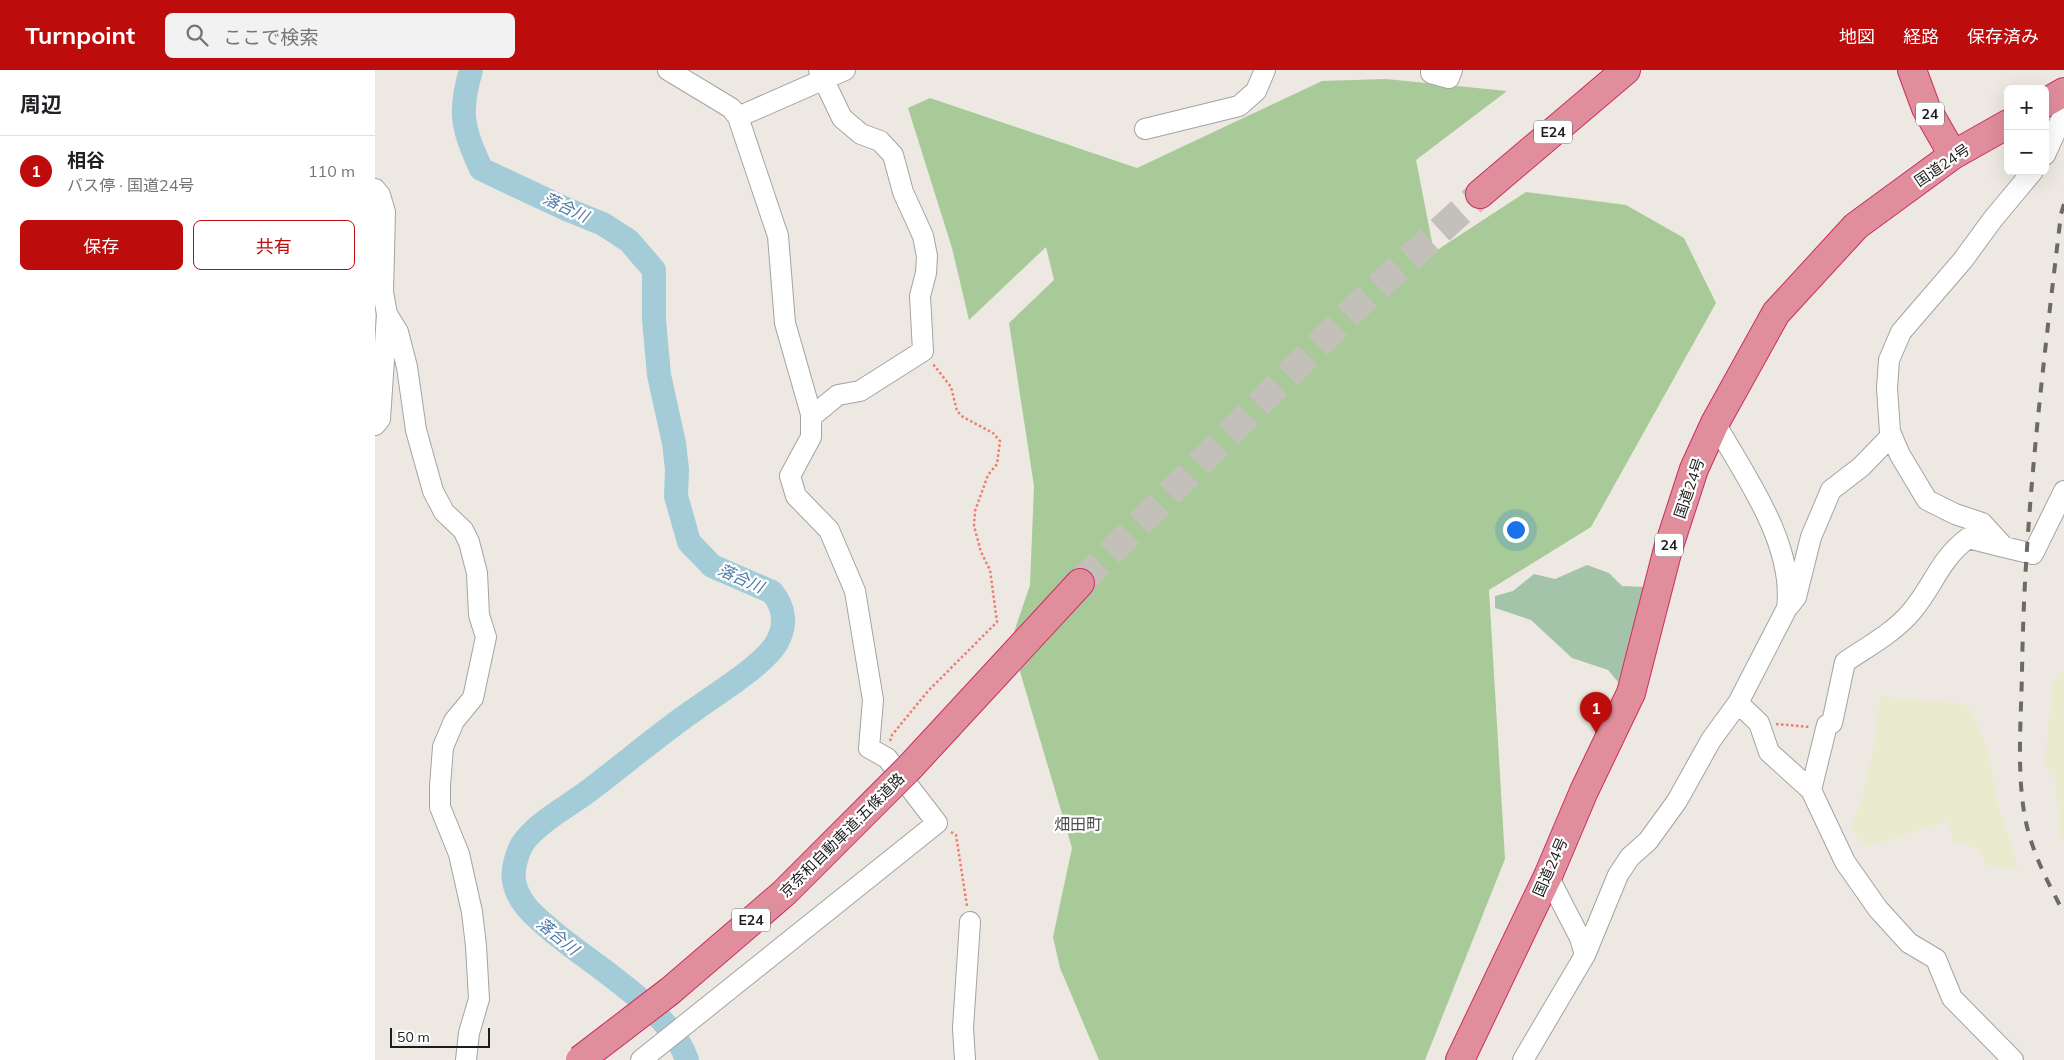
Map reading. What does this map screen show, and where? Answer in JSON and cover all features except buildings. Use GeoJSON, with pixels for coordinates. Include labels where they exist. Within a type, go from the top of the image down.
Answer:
{"type":"FeatureCollection","features":[{"type":"Feature","properties":{"kind":"highway","name":"E24"},"geometry":{"type":"LineString","coordinates":[[1480,194],[1626,70]]}},
{"type":"Feature","properties":{"kind":"highway","name":"24"},"geometry":{"type":"LineString","coordinates":[[1912,70],[1927,108],[1953,155]]}},
{"type":"Feature","properties":{"kind":"highway","name":"国道24号"},"geometry":{"type":"LineString","coordinates":[[1460,1060],[1548,876],[1584,791],[1631,693],[1668,550],[1694,469],[1715,423],[1776,313],[1856,226],[1953,155],[2004,126]]}},
{"type":"Feature","properties":{"kind":"highway","name":"京奈和自動車道;五條道路"},"geometry":{"type":"LineString","coordinates":[[580,1060],[670,991],[784,893],[899,762],[1080,583]]}},
{"type":"Feature","properties":{"kind":"street"},"geometry":{"type":"LineString","coordinates":[[641,1060],[661,1051],[685,1026],[937,823],[899,762],[869,748],[873,700],[855,591],[829,530],[796,496],[790,476],[811,437],[811,417],[804,384],[785,323],[777,236],[738,117],[731,108],[668,70]]}},
{"type":"Feature","properties":{"kind":"street"},"geometry":{"type":"LineString","coordinates":[[738,117],[821,75],[845,70]]}},
{"type":"Feature","properties":{"kind":"street"},"geometry":{"type":"LineString","coordinates":[[1145,129],[1239,106],[1255,92],[1265,70]]}},
{"type":"Feature","properties":{"kind":"street"},"geometry":{"type":"LineString","coordinates":[[1431,70],[1431,73],[1449,78],[1453,70]]}},
{"type":"Feature","properties":{"kind":"street"},"geometry":{"type":"LineString","coordinates":[[811,417],[838,395],[860,391],[923,351],[920,296],[926,273],[927,256],[923,236],[903,192],[893,155],[880,141],[861,134],[842,118],[821,75]]}},
{"type":"Feature","properties":{"kind":"street"},"geometry":{"type":"LineString","coordinates":[[2049,146],[2063,115],[2056,97]]}},
{"type":"Feature","properties":{"kind":"street"},"geometry":{"type":"LineString","coordinates":[[2004,547],[1982,523],[1955,514],[1927,500],[1891,436],[1887,388],[1889,360],[1901,332],[1963,260],[1993,219],[2030,175]]}},
{"type":"Feature","properties":{"kind":"street"},"geometry":{"type":"LineString","coordinates":[[375,189],[380,195],[385,212],[383,292],[387,314],[380,419],[375,425]]}},
{"type":"Feature","properties":{"kind":"street"},"geometry":{"type":"LineString","coordinates":[[387,314],[398,332],[407,367],[416,430],[433,491],[444,512],[463,530],[469,542],[477,573],[479,615],[486,637],[473,698],[455,721],[443,747],[440,786],[440,807],[459,854],[472,912],[476,946],[479,998],[469,1033],[466,1060]]}},
{"type":"Feature","properties":{"kind":"street"},"geometry":{"type":"LineString","coordinates":[[1715,423],[1776,533],[1789,592],[1787,608]]}},
{"type":"Feature","properties":{"kind":"street"},"geometry":{"type":"LineString","coordinates":[[1523,1060],[1585,955],[1618,875],[1630,857],[1648,840],[1677,801],[1711,740],[1738,703],[1787,608],[1796,597],[1811,537],[1831,490],[1861,467],[1891,436]]}},
{"type":"Feature","properties":{"kind":"street"},"geometry":{"type":"LineString","coordinates":[[1811,790],[1826,728],[1827,725],[1832,723],[1845,662],[1883,636],[1912,612],[1951,551],[1968,538],[2033,554],[2064,491]]}},
{"type":"Feature","properties":{"kind":"street"},"geometry":{"type":"LineString","coordinates":[[1738,703],[1759,723],[1769,752],[1811,790],[1845,862],[1878,909],[1909,943],[1936,959],[1952,998],[2013,1060]]}},
{"type":"Feature","properties":{"kind":"street"},"geometry":{"type":"LineString","coordinates":[[1548,876],[1580,938],[1585,955]]}},
{"type":"Feature","properties":{"kind":"street"},"geometry":{"type":"LineString","coordinates":[[965,1060],[963,1028],[970,922]]}},
{"type":"Feature","properties":{"kind":"path"},"geometry":{"type":"LineString","coordinates":[[899,762],[892,734],[928,691],[997,622],[991,570],[981,552],[973,526],[975,511],[988,475],[997,464],[1000,441],[993,433],[963,417],[957,411],[951,387],[923,351]]}},
{"type":"Feature","properties":{"kind":"path"},"geometry":{"type":"LineString","coordinates":[[1759,723],[1826,728]]}},
{"type":"Feature","properties":{"kind":"path"},"geometry":{"type":"LineString","coordinates":[[937,823],[955,835],[970,922]]}},
{"type":"Feature","properties":{"kind":"green space"},"geometry":{"type":"Polygon","coordinates":[[[1386,79],[1507,91],[1416,160],[1434,252],[1526,192],[1626,205],[1684,238],[1716,303],[1591,527],[1489,590],[1505,859],[1425,1060],[1099,1060],[1060,968],[1053,937],[1072,848],[1011,641],[1030,585],[1034,486],[1009,323],[1054,280],[1046,247],[969,320],[952,248],[908,108],[930,98],[1137,168],[1322,81],[1386,79]]]}},
{"type":"Feature","properties":{"kind":"green space"},"geometry":{"type":"Polygon","coordinates":[[[1587,565],[1609,573],[1622,586],[1646,587],[1618,682],[1608,670],[1572,658],[1531,620],[1495,608],[1495,596],[1513,591],[1534,574],[1555,579],[1587,565]]]}},
{"type":"Feature","properties":{"kind":"green space"},"geometry":{"type":"Polygon","coordinates":[[[2064,671],[2064,843],[2060,833],[2055,779],[2045,765],[2052,685],[2057,676],[2064,671]]]}},
{"type":"Feature","properties":{"kind":"green space"},"geometry":{"type":"Polygon","coordinates":[[[1880,696],[1963,704],[1972,710],[1989,755],[1997,801],[2019,870],[1986,866],[1980,850],[1966,842],[1955,845],[1947,821],[1867,847],[1850,829],[1862,801],[1875,738],[1880,696]]]}},
{"type":"Feature","properties":{"kind":"waterway","name":"落合川"},"geometry":{"type":"LineString","coordinates":[[471,70],[465,98],[464,121],[481,169],[566,209],[603,224],[629,241],[654,270],[654,320],[659,375],[674,443],[677,469],[676,496],[689,542],[712,566],[772,592],[782,611],[783,624],[780,637],[761,661],[671,727],[586,793],[550,817],[523,843],[515,865],[514,881],[516,889],[519,897],[529,909],[552,931],[608,973],[647,1006],[678,1041],[687,1060]]}},
{"type":"Feature","properties":{"kind":"tunnel"},"geometry":{"type":"LineString","coordinates":[[1080,583],[1356,307],[1480,194]]}},
{"type":"Feature","properties":{"kind":"railway"},"geometry":{"type":"LineString","coordinates":[[2064,204],[2061,214],[2030,500],[2026,558],[2020,743],[2022,795],[2030,839],[2051,889],[2064,913]]}},
{"type":"Feature","properties":{"kind":"place","name":"相谷"},"geometry":{"type":"Point","coordinates":[1596,733]}},
{"type":"Feature","properties":{"kind":"district","name":"畑田町"},"geometry":{"type":"Point","coordinates":[1078,824]}}]}
